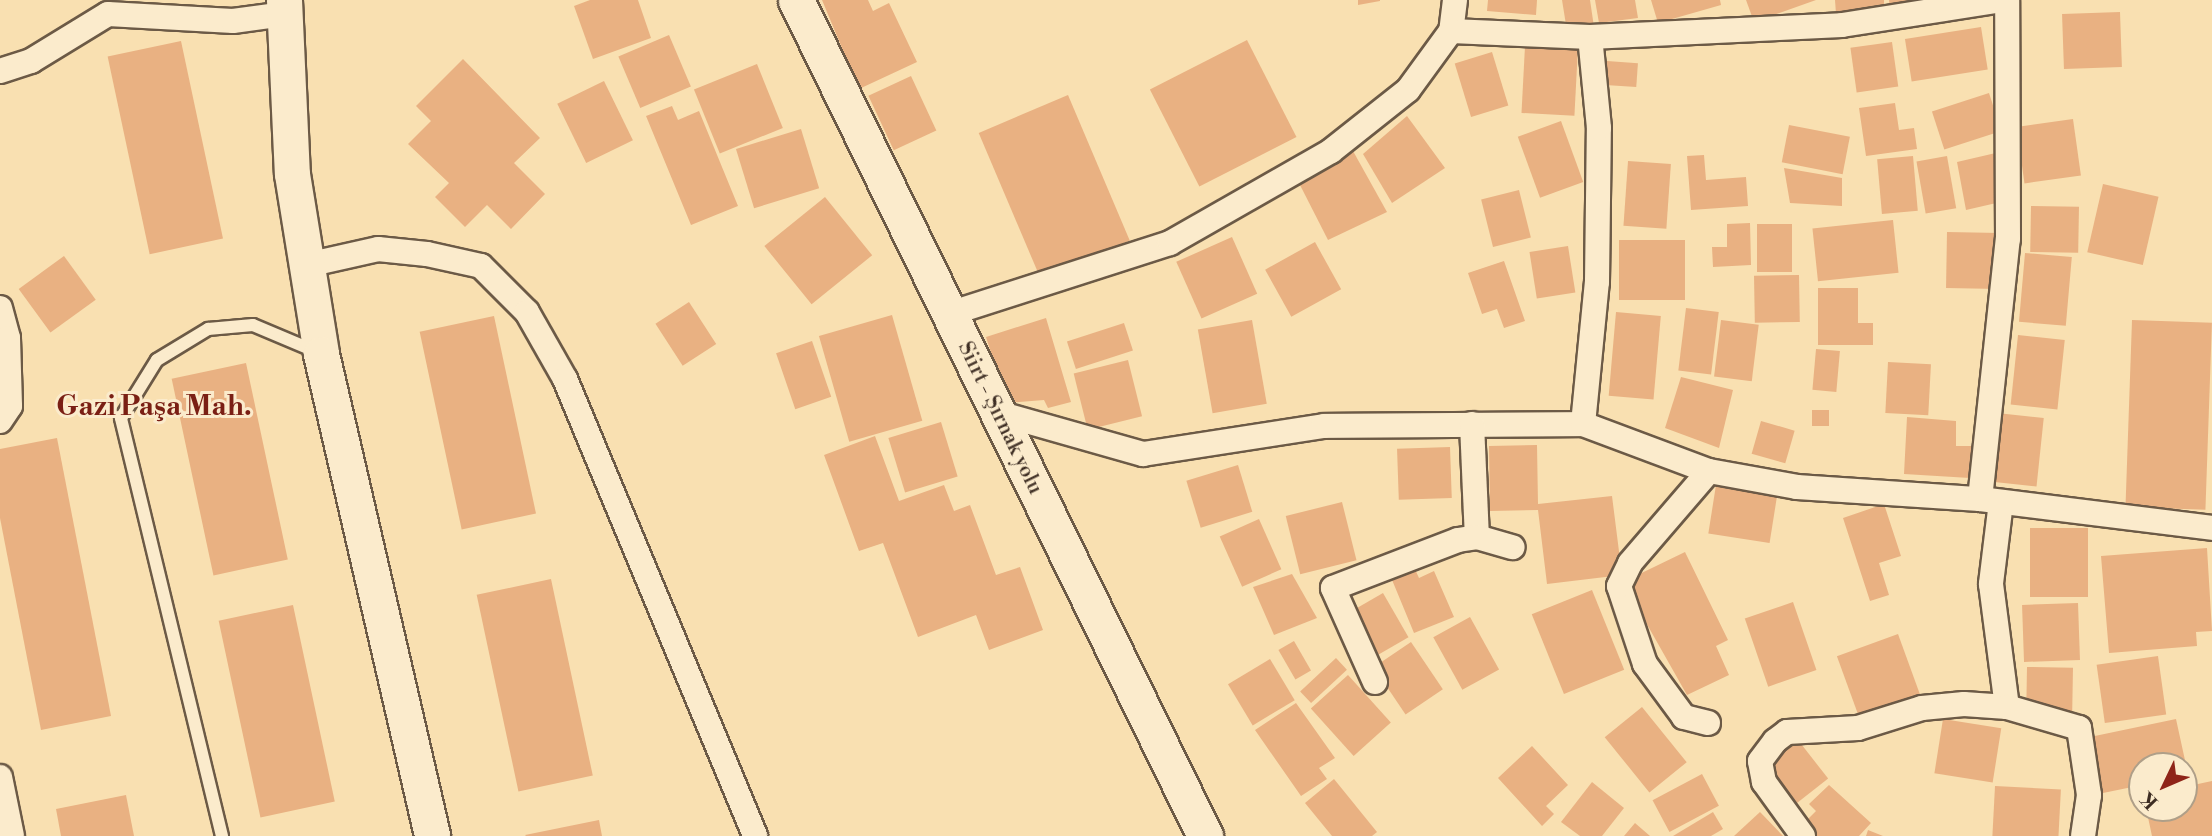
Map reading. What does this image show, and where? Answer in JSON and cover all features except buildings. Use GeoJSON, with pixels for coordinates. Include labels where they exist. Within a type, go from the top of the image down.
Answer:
{"type":"FeatureCollection","features":[{"type":"Feature","properties":{"kind":"street","name":"Siirt - Şırnak yolu"},"geometry":{"type":"LineString","coordinates":[[796,0],[1205,836]]}},
{"type":"Feature","properties":{"kind":"street"},"geometry":{"type":"LineString","coordinates":[[949,314],[1193,230],[1331,151],[1408,89],[1451,31],[1455,0]]}},
{"type":"Feature","properties":{"kind":"street"},"geometry":{"type":"LineString","coordinates":[[1451,31],[1590,37],[1842,25],[2001,0]]}},
{"type":"Feature","properties":{"kind":"street"},"geometry":{"type":"LineString","coordinates":[[2007,0],[2008,239],[1991,500],[1991,584],[2007,707]]}},
{"type":"Feature","properties":{"kind":"street"},"geometry":{"type":"LineString","coordinates":[[0,71],[31,61],[108,14],[233,21],[284,7],[292,174],[321,354],[432,836]]}},
{"type":"Feature","properties":{"kind":"street"},"geometry":{"type":"LineString","coordinates":[[1583,424],[1597,282],[1599,128],[1590,37]]}},
{"type":"Feature","properties":{"kind":"street"},"geometry":{"type":"LineString","coordinates":[[307,265],[378,249],[427,254],[481,266],[527,312],[565,379],[755,836]]}},
{"type":"Feature","properties":{"kind":"street"},"geometry":{"type":"LineString","coordinates":[[0,309],[8,338],[10,406],[0,421]]}},
{"type":"Feature","properties":{"kind":"street"},"geometry":{"type":"LineString","coordinates":[[998,413],[1143,454],[1324,426],[1583,424],[1709,471],[1797,487],[1991,500],[2212,528]]}},
{"type":"Feature","properties":{"kind":"street"},"geometry":{"type":"LineString","coordinates":[[1472,424],[1477,537]]}},
{"type":"Feature","properties":{"kind":"street"},"geometry":{"type":"LineString","coordinates":[[1708,723],[1684,717],[1645,664],[1619,586],[1630,563],[1709,471]]}},
{"type":"Feature","properties":{"kind":"street"},"geometry":{"type":"LineString","coordinates":[[1375,682],[1333,588],[1395,559],[1477,537],[1513,547]]}},
{"type":"Feature","properties":{"kind":"street"},"geometry":{"type":"LineString","coordinates":[[1803,836],[1764,782],[1760,761],[1787,732],[1858,729],[1922,708],[2007,707],[2079,728],[2089,795],[2083,836]]}},
{"type":"Feature","properties":{"kind":"street"},"geometry":{"type":"LineString","coordinates":[[0,777],[12,836]]}},
{"type":"Feature","properties":{"kind":"lane"},"geometry":{"type":"LineString","coordinates":[[222,836],[121,418],[157,360],[208,329],[253,326],[321,354]]}},
{"type":"Feature","properties":{"kind":"district","name":"Gazi Paşa Mah."},"geometry":{"type":"Point","coordinates":[154,407]}}]}
